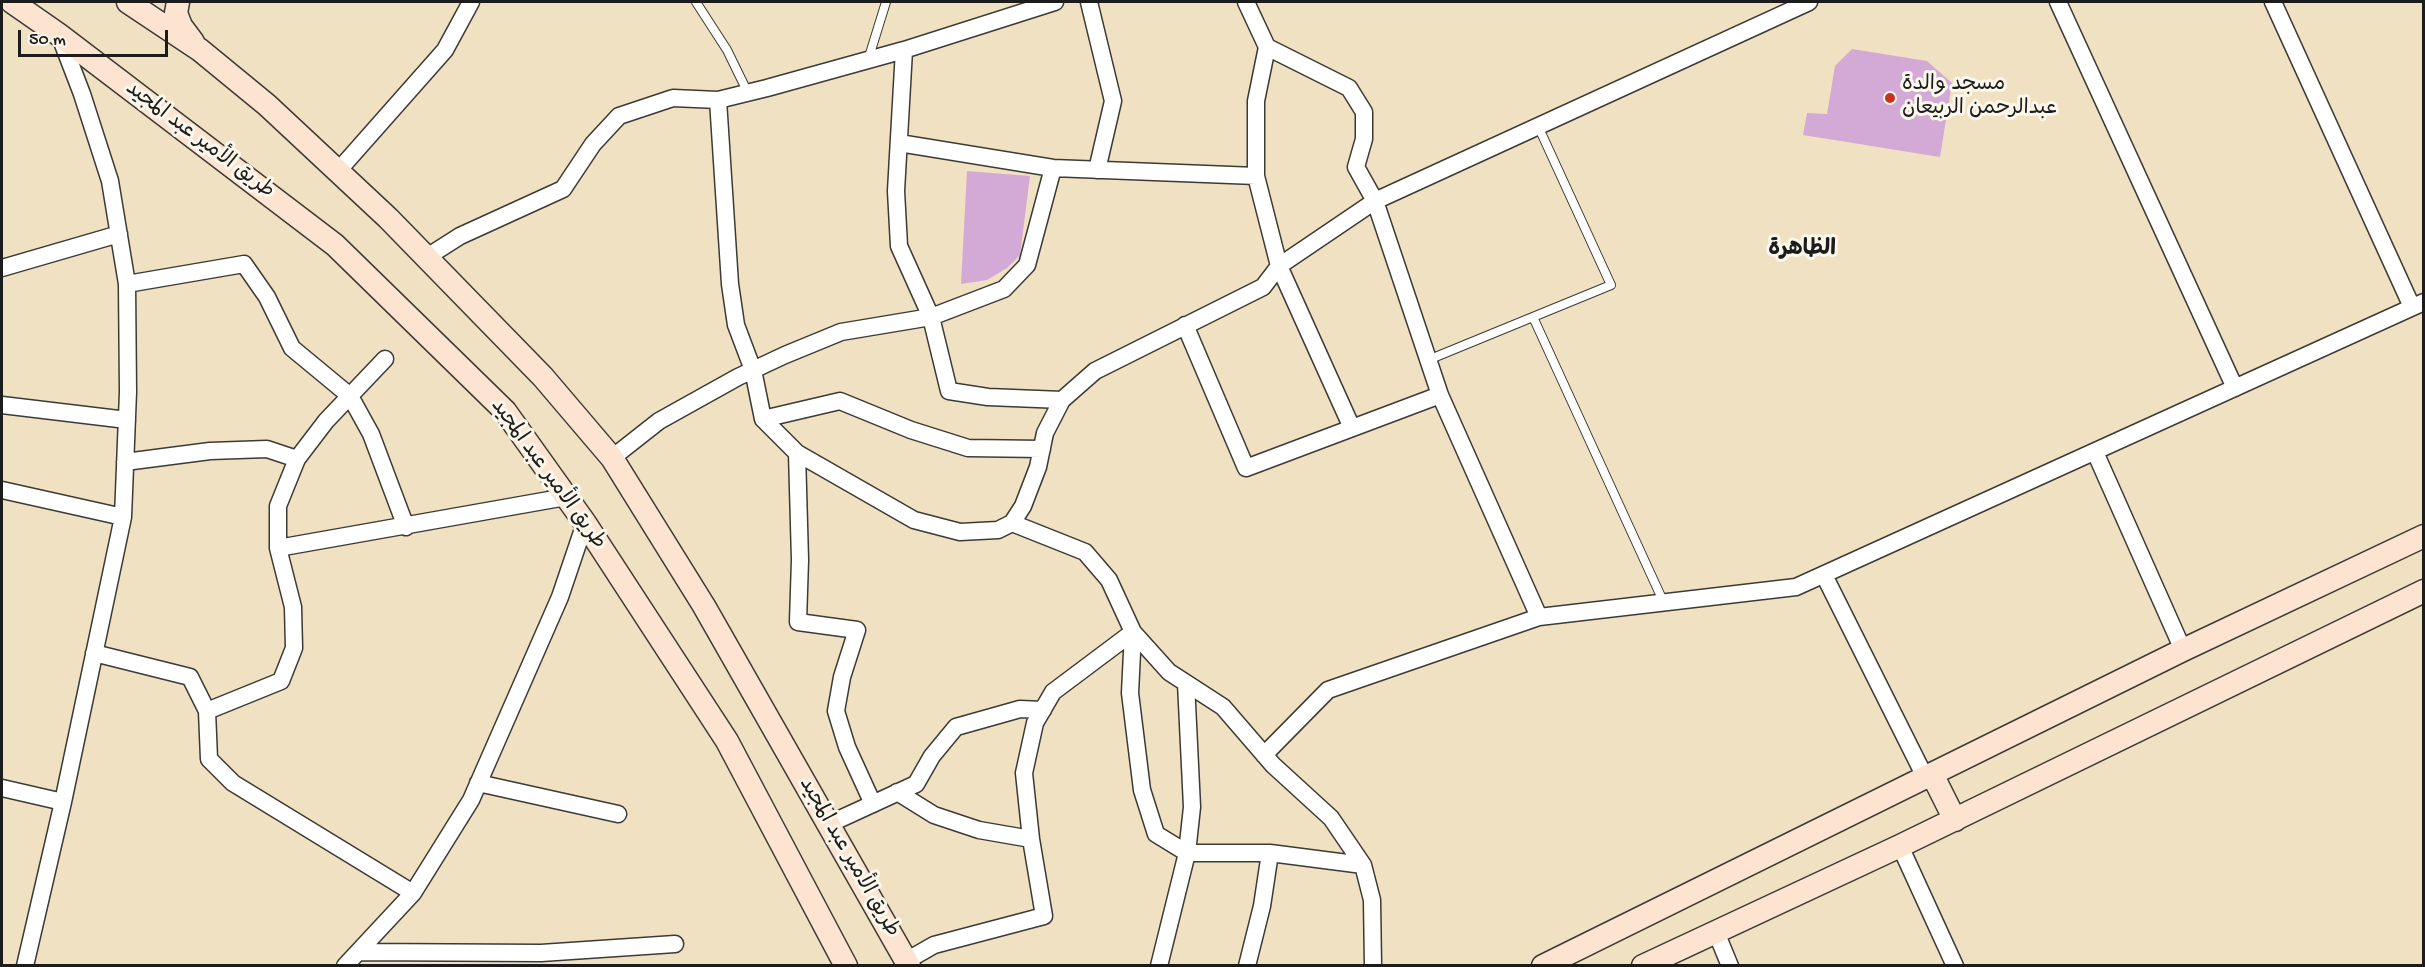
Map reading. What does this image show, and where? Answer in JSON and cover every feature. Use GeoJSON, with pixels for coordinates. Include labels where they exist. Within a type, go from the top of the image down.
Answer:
{"type":"FeatureCollection","features":[{"type":"Feature","properties":{"kind":"main road","name":"طريق الأمير عبد المجيد"},"geometry":{"type":"LineString","coordinates":[[12,2],[58,33],[335,245],[505,411],[585,523],[727,741],[846,966]]}},
{"type":"Feature","properties":{"kind":"main road","name":"طريق الأمير عبد المجيد"},"geometry":{"type":"LineString","coordinates":[[128,2],[200,50],[267,105],[338,171],[427,257],[543,377],[612,458],[704,606],[907,963]]}},
{"type":"Feature","properties":{"kind":"main road"},"geometry":{"type":"LineString","coordinates":[[178,2],[176,13],[181,26],[200,50]]}},
{"type":"Feature","properties":{"kind":"main road"},"geometry":{"type":"LineString","coordinates":[[1543,966],[2183,650],[2424,536]]}},
{"type":"Feature","properties":{"kind":"main road"},"geometry":{"type":"LineString","coordinates":[[1643,966],[1955,820],[2424,591]]}},
{"type":"Feature","properties":{"kind":"main road"},"geometry":{"type":"LineString","coordinates":[[1928,776],[1955,820]]}},
{"type":"Feature","properties":{"kind":"street"},"geometry":{"type":"LineString","coordinates":[[338,171],[445,50],[471,2]]}},
{"type":"Feature","properties":{"kind":"street"},"geometry":{"type":"LineString","coordinates":[[427,257],[460,236],[563,189],[593,144],[619,116],[673,98],[718,100],[748,93],[904,50],[1055,2]]}},
{"type":"Feature","properties":{"kind":"street"},"geometry":{"type":"LineString","coordinates":[[1089,2],[1113,101],[1097,170]]}},
{"type":"Feature","properties":{"kind":"street"},"geometry":{"type":"LineString","coordinates":[[1246,2],[1267,47],[1256,101],[1256,176],[1279,266],[1352,428]]}},
{"type":"Feature","properties":{"kind":"street"},"geometry":{"type":"LineString","coordinates":[[718,100],[730,284],[736,325],[753,370],[763,419],[797,453],[914,520],[960,532],[998,530],[1012,523],[1023,506],[1045,434],[1062,400],[1095,371],[1263,287],[1279,266],[1375,201],[1809,2]]}},
{"type":"Feature","properties":{"kind":"street"},"geometry":{"type":"LineString","coordinates":[[2058,2],[2235,388]]}},
{"type":"Feature","properties":{"kind":"street"},"geometry":{"type":"LineString","coordinates":[[1264,755],[1328,690],[1539,617],[1796,587],[2418,304],[2273,2]]}},
{"type":"Feature","properties":{"kind":"street"},"geometry":{"type":"LineString","coordinates":[[25,966],[63,802],[123,517],[127,420],[127,284],[110,181],[82,94],[58,33]]}},
{"type":"Feature","properties":{"kind":"street"},"geometry":{"type":"LineString","coordinates":[[1267,47],[1349,88],[1364,112],[1364,139],[1356,167],[1375,201],[1440,395],[1539,617]]}},
{"type":"Feature","properties":{"kind":"street"},"geometry":{"type":"LineString","coordinates":[[904,50],[896,191],[899,246],[932,317],[949,391],[988,397],[1062,400]]}},
{"type":"Feature","properties":{"kind":"street"},"geometry":{"type":"LineString","coordinates":[[899,143],[1053,168],[1256,176]]}},
{"type":"Feature","properties":{"kind":"street"},"geometry":{"type":"LineString","coordinates":[[612,458],[659,422],[753,370],[841,332],[932,317],[1004,289],[1027,265],[1053,168]]}},
{"type":"Feature","properties":{"kind":"street"},"geometry":{"type":"LineString","coordinates":[[2,268],[119,234]]}},
{"type":"Feature","properties":{"kind":"street"},"geometry":{"type":"LineString","coordinates":[[127,284],[244,264],[267,297],[292,348],[350,396],[371,434],[406,527]]}},
{"type":"Feature","properties":{"kind":"street"},"geometry":{"type":"LineString","coordinates":[[1185,325],[1246,468],[1440,395]]}},
{"type":"Feature","properties":{"kind":"street"},"geometry":{"type":"LineString","coordinates":[[207,711],[281,681],[294,648],[292,607],[278,548],[278,506],[297,459],[326,421],[386,359]]}},
{"type":"Feature","properties":{"kind":"street"},"geometry":{"type":"LineString","coordinates":[[763,419],[840,401],[911,430],[968,448],[1042,449]]}},
{"type":"Feature","properties":{"kind":"street"},"geometry":{"type":"LineString","coordinates":[[2,405],[127,420]]}},
{"type":"Feature","properties":{"kind":"street"},"geometry":{"type":"LineString","coordinates":[[125,462],[210,451],[267,449],[297,459]]}},
{"type":"Feature","properties":{"kind":"street"},"geometry":{"type":"LineString","coordinates":[[2095,452],[2183,650]]}},
{"type":"Feature","properties":{"kind":"street"},"geometry":{"type":"LineString","coordinates":[[797,453],[800,560],[798,622],[857,630],[842,677],[836,711],[847,747],[873,804]]}},
{"type":"Feature","properties":{"kind":"street"},"geometry":{"type":"LineString","coordinates":[[2,490],[123,517]]}},
{"type":"Feature","properties":{"kind":"street"},"geometry":{"type":"LineString","coordinates":[[278,548],[566,497]]}},
{"type":"Feature","properties":{"kind":"street"},"geometry":{"type":"LineString","coordinates":[[345,966],[413,893],[471,801],[560,597],[585,523]]}},
{"type":"Feature","properties":{"kind":"street"},"geometry":{"type":"LineString","coordinates":[[1012,523],[1085,552],[1109,579],[1133,632],[1169,672],[1223,707],[1264,755],[1331,818],[1363,865],[1372,900],[1373,966]]}},
{"type":"Feature","properties":{"kind":"street"},"geometry":{"type":"LineString","coordinates":[[1824,574],[1928,776]]}},
{"type":"Feature","properties":{"kind":"street"},"geometry":{"type":"LineString","coordinates":[[907,963],[934,945],[1044,916],[1031,839],[1024,772],[1035,723],[1053,692],[1133,632]]}},
{"type":"Feature","properties":{"kind":"street"},"geometry":{"type":"LineString","coordinates":[[1133,632],[1130,693],[1142,790],[1155,834],[1187,853],[1270,853],[1363,865]]}},
{"type":"Feature","properties":{"kind":"street"},"geometry":{"type":"LineString","coordinates":[[94,653],[190,677],[207,711],[209,759],[233,783],[413,893]]}},
{"type":"Feature","properties":{"kind":"street"},"geometry":{"type":"LineString","coordinates":[[1159,966],[1187,853],[1192,807],[1186,683]]}},
{"type":"Feature","properties":{"kind":"street"},"geometry":{"type":"LineString","coordinates":[[829,825],[916,784],[932,756],[956,727],[1020,709],[1043,710]]}},
{"type":"Feature","properties":{"kind":"street"},"geometry":{"type":"LineString","coordinates":[[478,783],[618,814]]}},
{"type":"Feature","properties":{"kind":"street"},"geometry":{"type":"LineString","coordinates":[[2,788],[63,802]]}},
{"type":"Feature","properties":{"kind":"street"},"geometry":{"type":"LineString","coordinates":[[897,792],[934,814],[979,830],[1031,839]]}},
{"type":"Feature","properties":{"kind":"street"},"geometry":{"type":"LineString","coordinates":[[1900,846],[1955,966]]}},
{"type":"Feature","properties":{"kind":"street"},"geometry":{"type":"LineString","coordinates":[[1246,966],[1262,906],[1270,853]]}},
{"type":"Feature","properties":{"kind":"street"},"geometry":{"type":"LineString","coordinates":[[1716,932],[1730,966]]}},
{"type":"Feature","properties":{"kind":"street"},"geometry":{"type":"LineString","coordinates":[[358,952],[541,953],[675,944]]}},
{"type":"Feature","properties":{"kind":"lane"},"geometry":{"type":"LineString","coordinates":[[696,2],[727,50],[748,93]]}},
{"type":"Feature","properties":{"kind":"lane"},"geometry":{"type":"LineString","coordinates":[[868,60],[886,2]]}},
{"type":"Feature","properties":{"kind":"lane"},"geometry":{"type":"LineString","coordinates":[[1428,360],[1611,285],[1538,126]]}},
{"type":"Feature","properties":{"kind":"lane"},"geometry":{"type":"LineString","coordinates":[[1533,317],[1664,603]]}},
{"type":"Feature","properties":{"kind":"building","name":"مسجد والدة عبدالرحمن الربيعان"},"geometry":{"type":"Polygon","coordinates":[[[1852,49],[1927,61],[1952,83],[1940,157],[1803,135],[1807,113],[1827,114],[1835,66],[1852,49]]]}},
{"type":"Feature","properties":{"kind":"building"},"geometry":{"type":"Polygon","coordinates":[[[967,171],[1030,176],[1020,255],[1007,268],[987,280],[961,284],[967,171]]]}},
{"type":"Feature","properties":{"kind":"place","name":"مسجد والدة عبدالرحمن الربيعان"},"geometry":{"type":"Point","coordinates":[1890,98]}},
{"type":"Feature","properties":{"kind":"district","name":"الظاهرة"},"geometry":{"type":"Point","coordinates":[1802,251]}}]}
